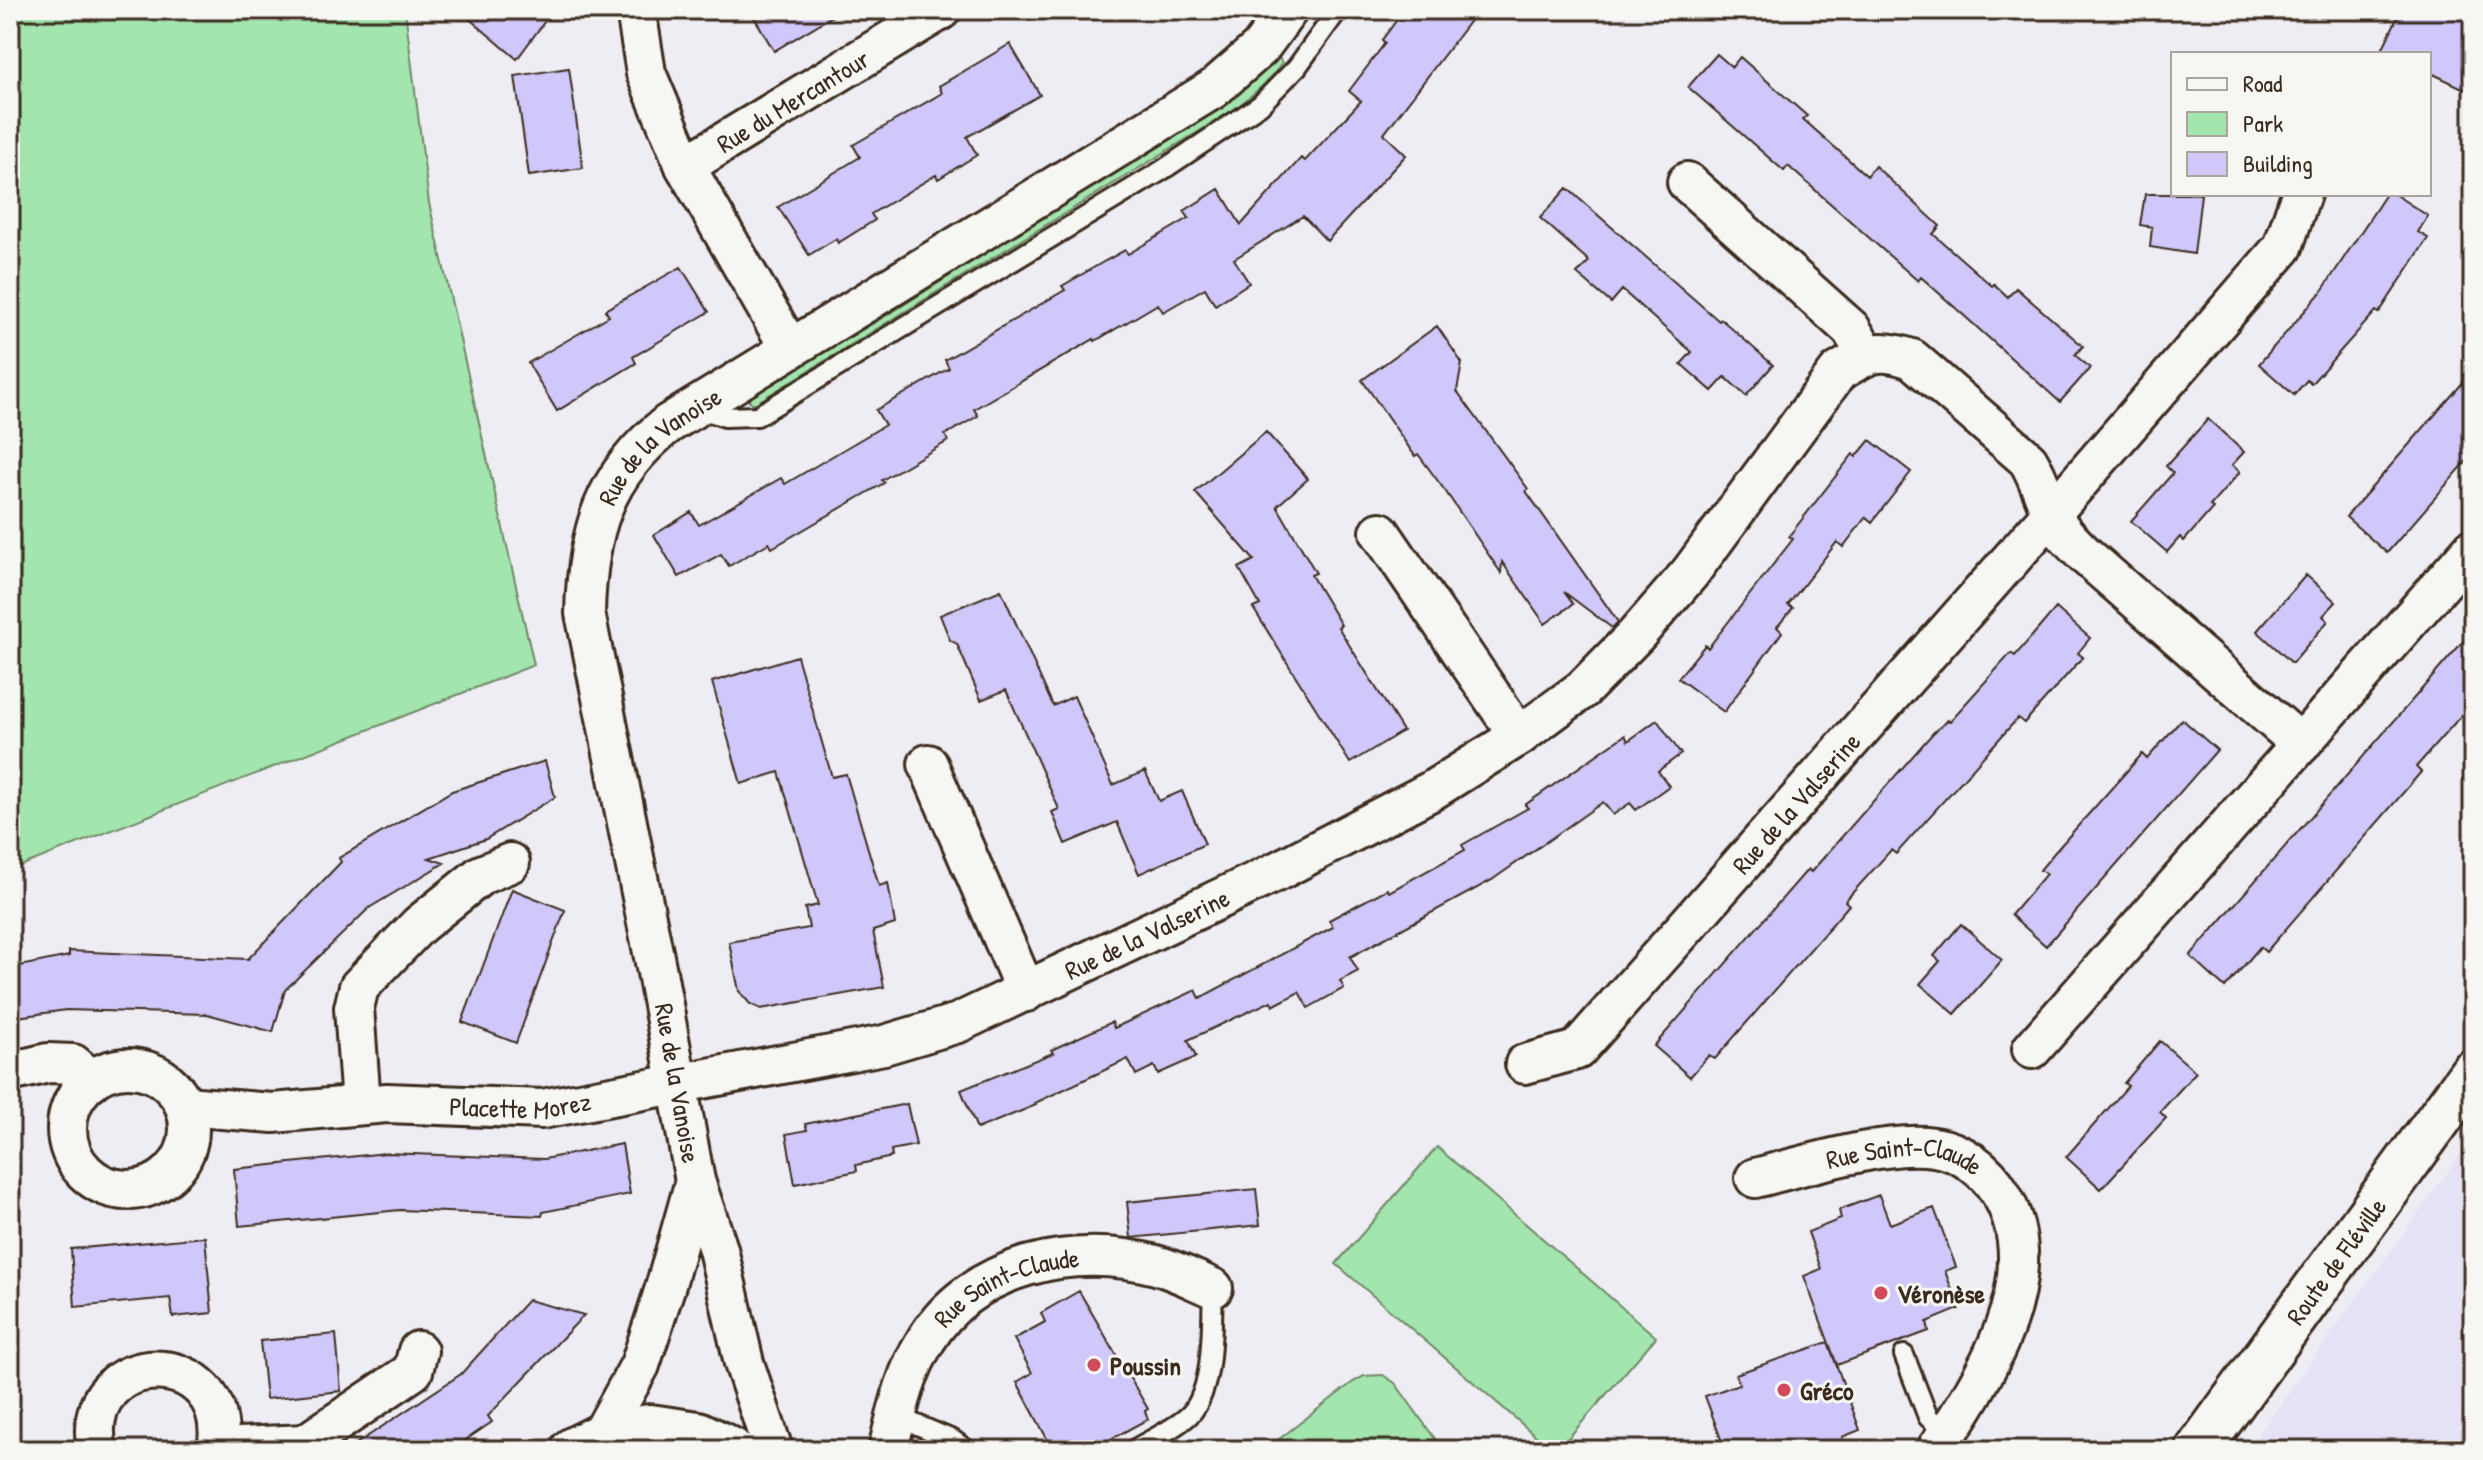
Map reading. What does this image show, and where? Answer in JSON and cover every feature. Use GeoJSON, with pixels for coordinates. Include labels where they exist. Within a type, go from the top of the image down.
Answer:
{"type":"FeatureCollection","features":[{"type":"Feature","properties":{"kind":"street","name":"Rue du Mercantour"},"geometry":{"type":"LineString","coordinates":[[636,10],[646,73],[685,166],[789,347]]}},
{"type":"Feature","properties":{"kind":"street","name":"Rue du Mercantour"},"geometry":{"type":"LineString","coordinates":[[685,166],[941,10]]}},
{"type":"Feature","properties":{"kind":"street","name":"Rue de la Vanoise"},"geometry":{"type":"LineString","coordinates":[[773,1450],[744,1363],[718,1249],[695,1181],[585,613],[588,556],[595,524],[616,480],[649,439],[789,347],[1213,89],[1260,48],[1288,10]]}},
{"type":"Feature","properties":{"kind":"street"},"geometry":{"type":"LineString","coordinates":[[1687,182],[1851,329],[1866,354],[1889,352],[1912,359],[2028,460],[2039,478],[2051,514],[2085,555],[2301,744]]}},
{"type":"Feature","properties":{"kind":"street","name":"Rue de la Valserine"},"geometry":{"type":"LineString","coordinates":[[1525,1064],[1577,1050],[2283,247],[2300,196]]}},
{"type":"Feature","properties":{"kind":"street","name":"Rue de la Valserine"},"geometry":{"type":"LineString","coordinates":[[678,1084],[884,1045],[958,1023],[1278,871],[1431,791],[1519,736],[1583,689],[1637,634],[1690,573],[1838,372],[1866,354]]}},
{"type":"Feature","properties":{"kind":"street"},"geometry":{"type":"LineString","coordinates":[[1380,532],[1519,736]]}},
{"type":"Feature","properties":{"kind":"street"},"geometry":{"type":"LineString","coordinates":[[2032,1049],[2473,548]]}},
{"type":"Feature","properties":{"kind":"street"},"geometry":{"type":"LineString","coordinates":[[928,764],[1026,992]]}},
{"type":"Feature","properties":{"kind":"street"},"geometry":{"type":"LineString","coordinates":[[361,1104],[354,1008],[359,987],[375,967],[419,925],[481,875],[510,863]]}},
{"type":"Feature","properties":{"kind":"street"},"geometry":{"type":"LineString","coordinates":[[10,1072],[48,1063],[73,1064],[92,1080]]}},
{"type":"Feature","properties":{"kind":"street"},"geometry":{"type":"LineString","coordinates":[[127,1068],[145,1070],[162,1078],[176,1090],[185,1106],[189,1124],[188,1142],[182,1159],[171,1174],[156,1184],[138,1190],[120,1190],[103,1185],[88,1175],[76,1161],[69,1144],[67,1126],[71,1108],[92,1080],[109,1071],[127,1068]]}},
{"type":"Feature","properties":{"kind":"street","name":"Route de Fléville"},"geometry":{"type":"LineString","coordinates":[[2198,1450],[2473,1072]]}},
{"type":"Feature","properties":{"kind":"street","name":"Placette Morez"},"geometry":{"type":"LineString","coordinates":[[185,1106],[273,1113],[361,1104],[542,1109],[678,1084]]}},
{"type":"Feature","properties":{"kind":"street","name":"Rue Saint-Claude"},"geometry":{"type":"LineString","coordinates":[[1755,1178],[1900,1147],[1935,1147],[1965,1158],[1990,1175],[2006,1202],[2018,1235],[2017,1272],[2009,1313],[1991,1361],[1942,1442]]}},
{"type":"Feature","properties":{"kind":"street","name":"Rue de la Vanoise"},"geometry":{"type":"LineString","coordinates":[[587,1443],[640,1365],[695,1181]]}},
{"type":"Feature","properties":{"kind":"street","name":"Rue Saint-Claude"},"geometry":{"type":"LineString","coordinates":[[892,1433],[911,1369],[926,1339],[947,1313],[995,1277],[1019,1267],[1058,1259],[1114,1258],[1156,1265],[1213,1288]]}},
{"type":"Feature","properties":{"kind":"street"},"geometry":{"type":"LineString","coordinates":[[97,1450],[93,1427],[98,1406],[110,1389],[126,1376],[146,1370],[167,1370],[187,1377],[204,1390],[215,1407],[220,1427],[217,1449],[305,1444],[413,1371],[418,1351]]}},
{"type":"Feature","properties":{"kind":"street"},"geometry":{"type":"LineString","coordinates":[[587,1443],[650,1427],[698,1434],[731,1450]]}},
{"type":"Feature","properties":{"kind":"lane"},"geometry":{"type":"LineString","coordinates":[[695,407],[725,417],[757,416],[1161,171],[1260,105],[1297,67],[1338,10]]}},
{"type":"Feature","properties":{"kind":"lane"},"geometry":{"type":"LineString","coordinates":[[1133,1450],[1186,1418],[1196,1407],[1207,1379],[1213,1288]]}},
{"type":"Feature","properties":{"kind":"lane"},"geometry":{"type":"LineString","coordinates":[[1904,1355],[1928,1417],[1942,1442]]}},
{"type":"Feature","properties":{"kind":"lane"},"geometry":{"type":"LineString","coordinates":[[892,1433],[953,1440],[967,1450]]}},
{"type":"Feature","properties":{"kind":"shaded area"},"geometry":{"type":"Polygon","coordinates":[[[2473,1137],[2473,1450],[2247,1450],[2473,1137]]]}},
{"type":"Feature","properties":{"kind":"green space"},"geometry":{"type":"Polygon","coordinates":[[[10,10],[405,10],[429,203],[534,665],[10,870],[10,10]]]}},
{"type":"Feature","properties":{"kind":"green space"},"geometry":{"type":"Polygon","coordinates":[[[1276,58],[1282,63],[1277,70],[1232,111],[756,403],[749,401],[750,396],[891,313],[998,243],[1198,122],[1237,95],[1276,58]]]}},
{"type":"Feature","properties":{"kind":"green space"},"geometry":{"type":"Polygon","coordinates":[[[1437,1147],[1656,1337],[1558,1450],[1552,1450],[1336,1264],[1437,1147]]]}},
{"type":"Feature","properties":{"kind":"green space"},"geometry":{"type":"Polygon","coordinates":[[[1383,1375],[1395,1383],[1443,1450],[1265,1450],[1353,1382],[1364,1376],[1383,1375]]]}},
{"type":"Feature","properties":{"kind":"building"},"geometry":{"type":"Polygon","coordinates":[[[459,10],[553,10],[517,59],[459,10]]]}},
{"type":"Feature","properties":{"kind":"building"},"geometry":{"type":"Polygon","coordinates":[[[750,10],[842,10],[774,51],[750,10]]]}},
{"type":"Feature","properties":{"kind":"building"},"geometry":{"type":"Polygon","coordinates":[[[1404,10],[1478,10],[1384,134],[1406,155],[1327,241],[1303,216],[1234,259],[1249,283],[1215,305],[1205,288],[1163,312],[1158,304],[974,409],[978,416],[945,435],[948,441],[882,480],[884,483],[772,548],[769,543],[729,566],[721,554],[679,577],[654,535],[691,512],[699,525],[781,478],[785,484],[885,425],[876,410],[949,368],[945,360],[1065,290],[1062,286],[1125,250],[1128,254],[1189,218],[1184,211],[1219,189],[1241,225],[1301,158],[1305,161],[1361,101],[1349,91],[1385,43],[1382,40],[1404,10]]]}},
{"type":"Feature","properties":{"kind":"building"},"geometry":{"type":"Polygon","coordinates":[[[2401,10],[2459,10],[2473,16],[2473,93],[2431,73],[2431,52],[2381,52],[2401,10]]]}},
{"type":"Feature","properties":{"kind":"building"},"geometry":{"type":"Polygon","coordinates":[[[1010,44],[1040,95],[967,137],[977,155],[938,179],[936,175],[871,214],[875,220],[838,243],[836,239],[809,255],[778,207],[860,157],[853,145],[942,93],[939,86],[1010,44]]]}},
{"type":"Feature","properties":{"kind":"building"},"geometry":{"type":"Polygon","coordinates":[[[1717,54],[1732,67],[1740,57],[1807,116],[1803,119],[1867,176],[1875,166],[1940,226],[1933,234],[1992,286],[1994,284],[2008,297],[2016,288],[2083,346],[2075,355],[2090,368],[2060,402],[1921,277],[1918,281],[1788,166],[1784,171],[1688,87],[1717,54]]]}},
{"type":"Feature","properties":{"kind":"building"},"geometry":{"type":"Polygon","coordinates":[[[569,68],[583,168],[529,176],[515,76],[569,68]]]}},
{"type":"Feature","properties":{"kind":"building"},"geometry":{"type":"Polygon","coordinates":[[[1567,188],[1773,365],[1746,396],[1725,377],[1712,391],[1681,364],[1692,352],[1622,290],[1611,303],[1577,274],[1589,261],[1540,218],[1567,188]]]}},
{"type":"Feature","properties":{"kind":"building"},"geometry":{"type":"Polygon","coordinates":[[[2145,194],[2201,196],[2194,254],[2150,247],[2152,227],[2140,225],[2145,194]]]}},
{"type":"Feature","properties":{"kind":"building"},"geometry":{"type":"Polygon","coordinates":[[[2385,196],[2397,196],[2428,216],[2418,232],[2428,238],[2379,313],[2376,311],[2311,384],[2307,380],[2294,395],[2259,364],[2322,291],[2385,196]]]}},
{"type":"Feature","properties":{"kind":"building"},"geometry":{"type":"Polygon","coordinates":[[[681,267],[709,312],[633,357],[636,363],[557,411],[528,363],[609,316],[605,310],[681,267]]]}},
{"type":"Feature","properties":{"kind":"building"},"geometry":{"type":"Polygon","coordinates":[[[1437,326],[1462,363],[1457,391],[1618,622],[1612,628],[1564,592],[1573,604],[1545,624],[1502,562],[1501,573],[1446,492],[1418,454],[1415,456],[1362,380],[1437,326]]]}},
{"type":"Feature","properties":{"kind":"building"},"geometry":{"type":"Polygon","coordinates":[[[2473,371],[2473,454],[2387,553],[2346,517],[2473,371]]]}},
{"type":"Feature","properties":{"kind":"building"},"geometry":{"type":"Polygon","coordinates":[[[2208,419],[2244,452],[2232,465],[2240,472],[2184,541],[2180,537],[2167,552],[2131,521],[2173,473],[2166,466],[2208,419]]]}},
{"type":"Feature","properties":{"kind":"building"},"geometry":{"type":"Polygon","coordinates":[[[1266,432],[1308,479],[1277,506],[1316,573],[1311,575],[1341,625],[1338,627],[1403,731],[1350,763],[1253,608],[1260,605],[1239,568],[1254,560],[1195,492],[1266,432]]]}},
{"type":"Feature","properties":{"kind":"building"},"geometry":{"type":"Polygon","coordinates":[[[1870,440],[1911,472],[1872,522],[1866,517],[1843,547],[1837,542],[1788,605],[1793,608],[1777,627],[1782,632],[1724,712],[1678,678],[1705,645],[1708,648],[1793,539],[1789,536],[1853,454],[1856,457],[1870,440]]]}},
{"type":"Feature","properties":{"kind":"building"},"geometry":{"type":"Polygon","coordinates":[[[2306,575],[2336,602],[2323,616],[2328,621],[2292,663],[2257,631],[2306,575]]]}},
{"type":"Feature","properties":{"kind":"building"},"geometry":{"type":"Polygon","coordinates":[[[1001,590],[1053,706],[1074,696],[1113,785],[1145,771],[1159,801],[1182,791],[1205,844],[1139,874],[1117,822],[1065,844],[1052,812],[1059,809],[1006,690],[981,700],[957,644],[950,640],[940,615],[1001,590]]]}},
{"type":"Feature","properties":{"kind":"building"},"geometry":{"type":"Polygon","coordinates":[[[2056,608],[2090,638],[2078,653],[2083,657],[2024,723],[2018,718],[1896,854],[1891,850],[1845,901],[1849,905],[1715,1059],[1709,1055],[1690,1077],[1654,1046],[1808,869],[1811,872],[1933,733],[1950,721],[2011,653],[2015,656],[2056,608]]]}},
{"type":"Feature","properties":{"kind":"building"},"geometry":{"type":"Polygon","coordinates":[[[2473,630],[2473,702],[2416,767],[2421,772],[2266,952],[2260,947],[2225,988],[2190,956],[2473,630]]]}},
{"type":"Feature","properties":{"kind":"building"},"geometry":{"type":"Polygon","coordinates":[[[797,656],[832,777],[846,774],[879,886],[888,883],[895,924],[873,931],[884,987],[761,1009],[750,1004],[739,991],[729,942],[809,928],[805,908],[818,905],[779,772],[741,784],[712,682],[797,656]]]}},
{"type":"Feature","properties":{"kind":"building"},"geometry":{"type":"Polygon","coordinates":[[[2182,719],[2217,750],[2046,946],[2011,915],[2046,874],[2040,870],[2054,853],[2142,754],[2147,759],[2182,719]]]}},
{"type":"Feature","properties":{"kind":"building"},"geometry":{"type":"Polygon","coordinates":[[[1657,720],[1681,754],[1658,771],[1669,786],[1636,810],[1630,803],[1613,815],[1603,802],[1492,880],[1350,957],[1358,971],[1340,981],[1344,988],[1308,1008],[1299,992],[1273,1006],[1271,1001],[1188,1040],[1196,1057],[1158,1074],[1154,1066],[1136,1075],[1128,1059],[1036,1105],[977,1129],[961,1090],[1053,1053],[1051,1050],[1112,1022],[1114,1028],[1196,990],[1200,998],[1333,927],[1329,920],[1387,889],[1389,892],[1465,850],[1462,845],[1528,808],[1525,805],[1625,735],[1628,741],[1657,720]]]}},
{"type":"Feature","properties":{"kind":"building"},"geometry":{"type":"Polygon","coordinates":[[[545,761],[555,797],[486,839],[429,858],[444,863],[369,908],[285,990],[273,1032],[207,1014],[66,1010],[10,1018],[10,968],[69,956],[69,951],[248,959],[341,862],[339,858],[452,791],[545,761]]]}},
{"type":"Feature","properties":{"kind":"building"},"geometry":{"type":"Polygon","coordinates":[[[512,889],[565,910],[516,1043],[462,1022],[512,889]]]}},
{"type":"Feature","properties":{"kind":"building"},"geometry":{"type":"Polygon","coordinates":[[[1961,924],[2002,960],[1955,1014],[1920,984],[1940,961],[1934,956],[1961,924]]]}},
{"type":"Feature","properties":{"kind":"building"},"geometry":{"type":"Polygon","coordinates":[[[2160,1041],[2196,1072],[2160,1112],[2166,1118],[2101,1189],[2066,1157],[2128,1086],[2124,1083],[2160,1041]]]}},
{"type":"Feature","properties":{"kind":"building"},"geometry":{"type":"Polygon","coordinates":[[[907,1104],[916,1145],[891,1150],[892,1157],[856,1165],[857,1171],[795,1184],[786,1134],[807,1130],[805,1124],[907,1104]]]}},
{"type":"Feature","properties":{"kind":"building"},"geometry":{"type":"Polygon","coordinates":[[[622,1144],[630,1194],[543,1212],[542,1216],[400,1210],[239,1226],[234,1169],[386,1153],[544,1159],[622,1144]]]}},
{"type":"Feature","properties":{"kind":"building"},"geometry":{"type":"Polygon","coordinates":[[[1256,1189],[1260,1225],[1131,1238],[1127,1202],[1256,1189]]]}},
{"type":"Feature","properties":{"kind":"building","name":"Véronèse"},"geometry":{"type":"Polygon","coordinates":[[[1879,1195],[1890,1224],[1934,1208],[1956,1267],[1945,1271],[1959,1309],[1927,1322],[1929,1331],[1837,1365],[1804,1276],[1821,1269],[1808,1232],[1841,1219],[1839,1210],[1879,1195]]]}},
{"type":"Feature","properties":{"kind":"building"},"geometry":{"type":"Polygon","coordinates":[[[205,1237],[212,1313],[173,1317],[170,1298],[75,1307],[71,1249],[205,1237]]]}},
{"type":"Feature","properties":{"kind":"building","name":"Poussin"},"geometry":{"type":"Polygon","coordinates":[[[1079,1291],[1148,1409],[1145,1411],[1148,1419],[1091,1450],[1053,1450],[1017,1382],[1032,1373],[1014,1339],[1045,1322],[1041,1313],[1079,1291]]]}},
{"type":"Feature","properties":{"kind":"building"},"geometry":{"type":"Polygon","coordinates":[[[528,1300],[584,1315],[488,1416],[492,1422],[451,1450],[347,1450],[461,1374],[528,1300]]]}},
{"type":"Feature","properties":{"kind":"building"},"geometry":{"type":"Polygon","coordinates":[[[336,1334],[341,1391],[266,1399],[260,1341],[336,1334]]]}},
{"type":"Feature","properties":{"kind":"building","name":"Gréco"},"geometry":{"type":"Polygon","coordinates":[[[1828,1342],[1860,1430],[1842,1437],[1847,1450],[1725,1450],[1705,1396],[1739,1384],[1736,1374],[1828,1342]]]}},
{"type":"Feature","properties":{"kind":"place","name":"Véronèse"},"geometry":{"type":"Point","coordinates":[1881,1293]}},
{"type":"Feature","properties":{"kind":"place","name":"Poussin"},"geometry":{"type":"Point","coordinates":[1094,1365]}},
{"type":"Feature","properties":{"kind":"place","name":"Gréco"},"geometry":{"type":"Point","coordinates":[1784,1390]}}]}
